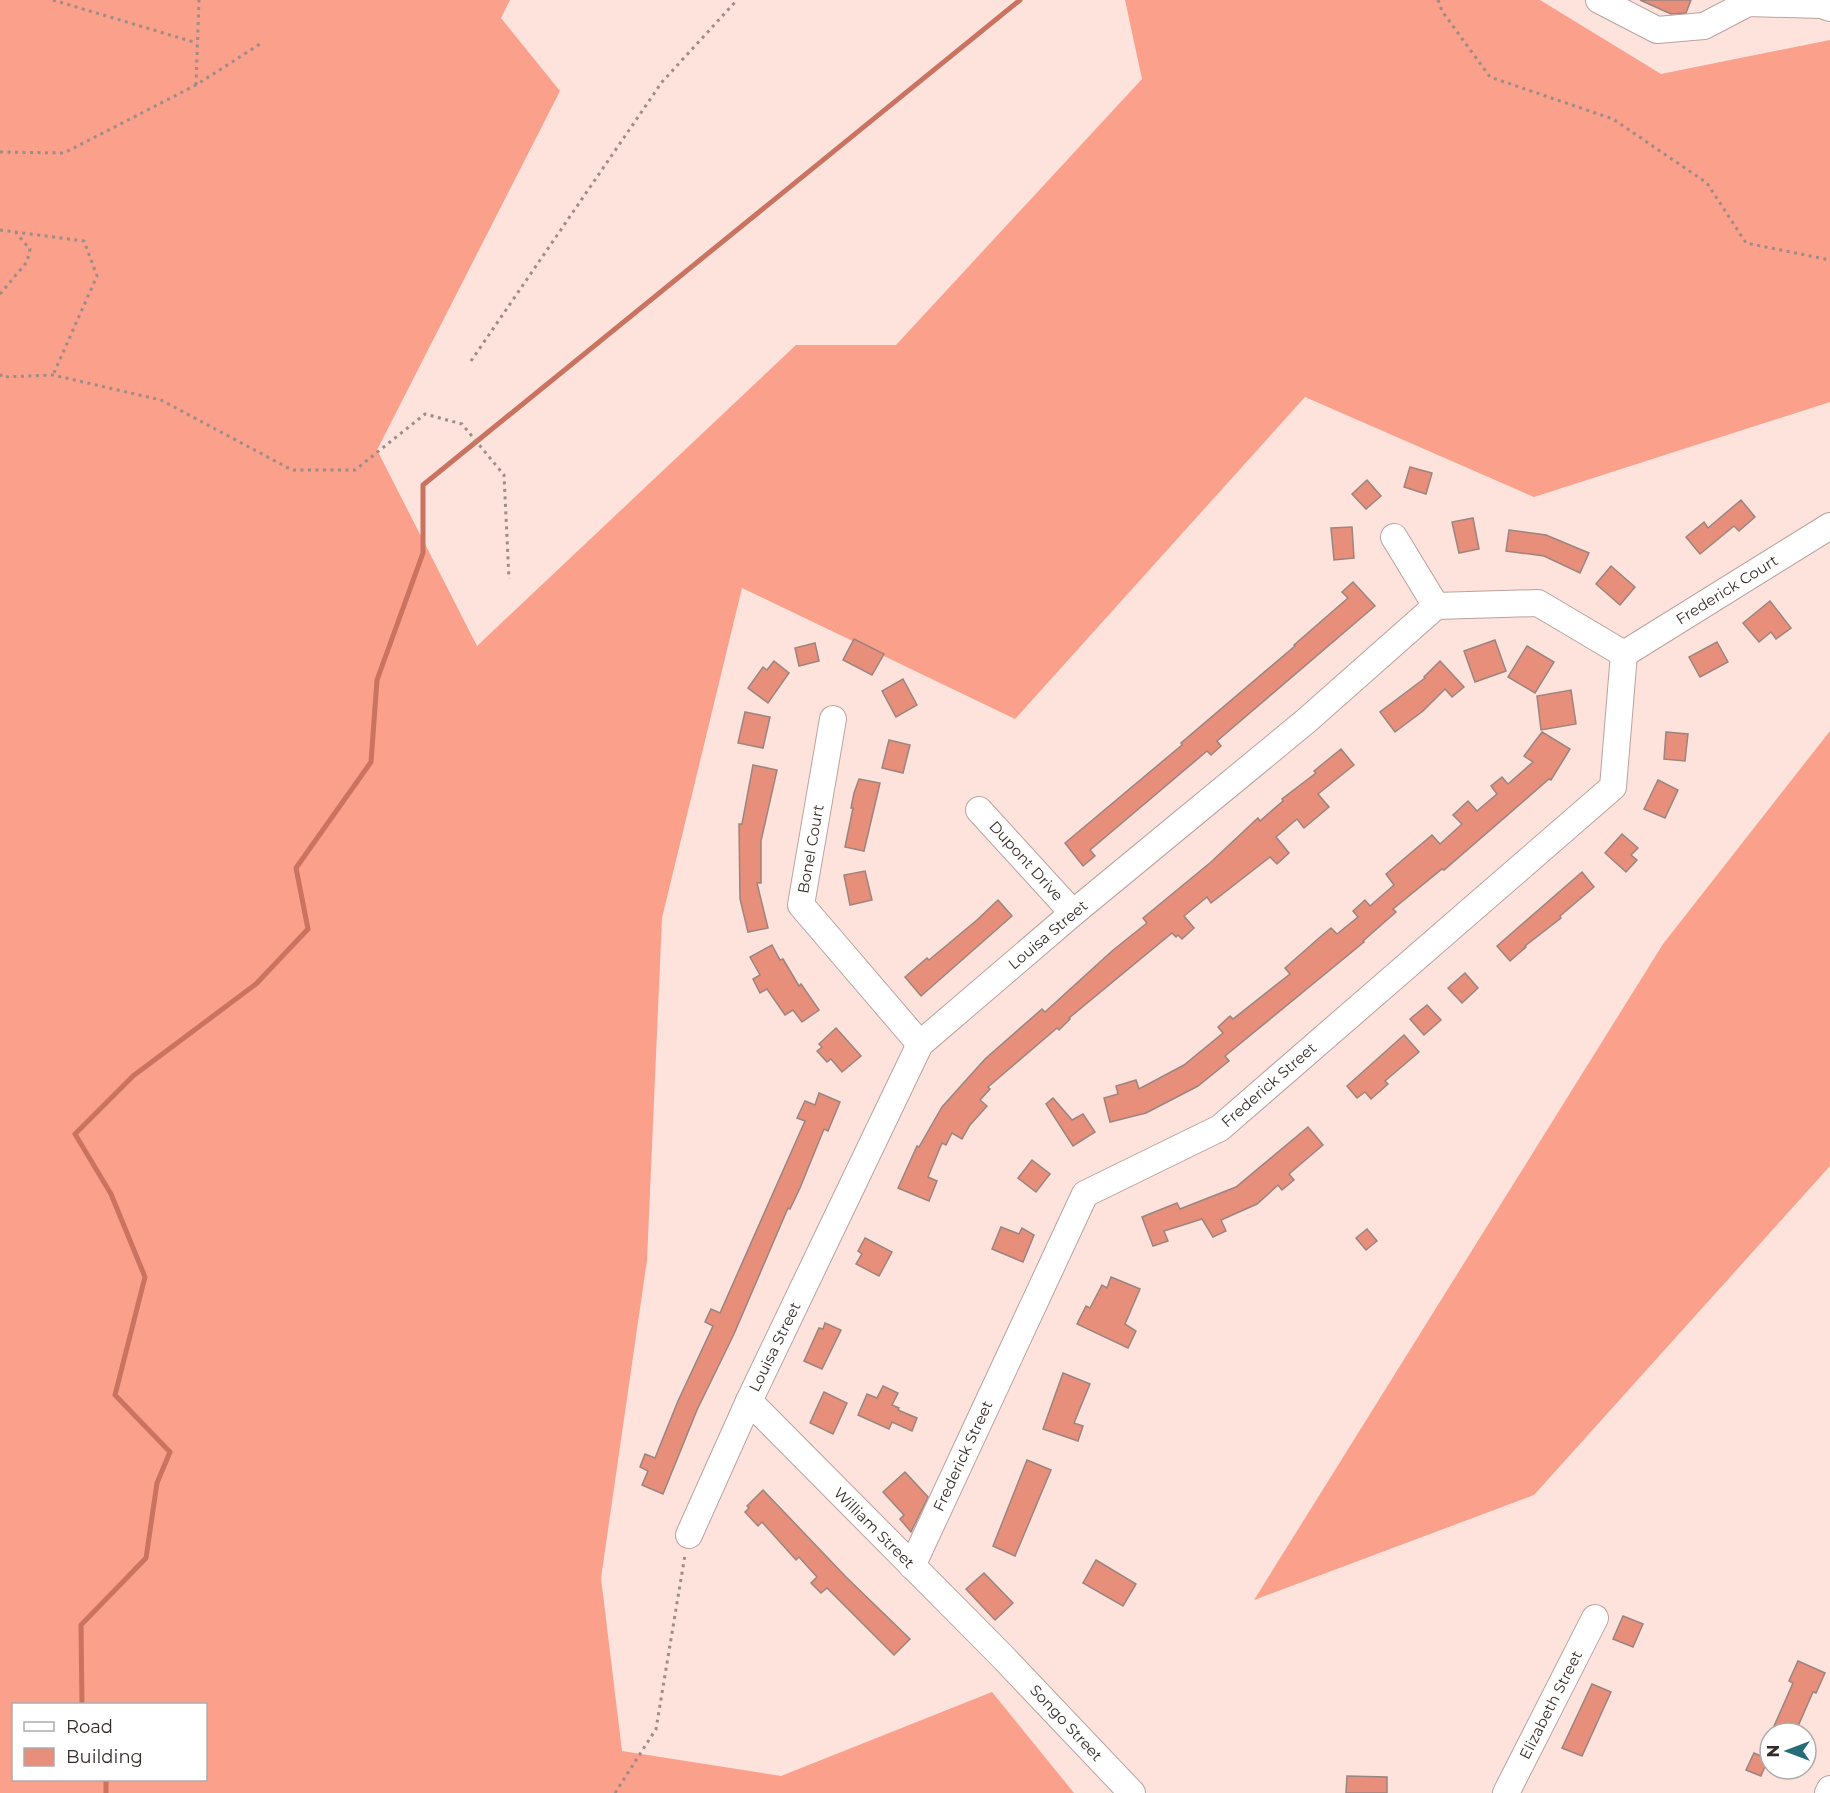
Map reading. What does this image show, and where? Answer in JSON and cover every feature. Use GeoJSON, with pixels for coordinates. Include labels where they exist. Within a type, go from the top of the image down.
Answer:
{"type":"FeatureCollection","features":[{"type":"Feature","properties":{"kind":"street"},"geometry":{"type":"LineString","coordinates":[[1599,0],[1657,30],[1704,26],[1748,3],[1821,5],[1830,8]]}},
{"type":"Feature","properties":{"kind":"street","name":"Frederick Court"},"geometry":{"type":"LineString","coordinates":[[1624,654],[1830,526]]}},
{"type":"Feature","properties":{"kind":"street"},"geometry":{"type":"LineString","coordinates":[[1394,537],[1436,606],[1538,603],[1624,654]]}},
{"type":"Feature","properties":{"kind":"street","name":"Louisa Street"},"geometry":{"type":"LineString","coordinates":[[689,1535],[749,1401],[920,1044],[1073,913],[1306,721],[1436,606]]}},
{"type":"Feature","properties":{"kind":"street","name":"Frederick Street"},"geometry":{"type":"LineString","coordinates":[[912,1566],[1085,1194],[1220,1128],[1613,787],[1624,654]]}},
{"type":"Feature","properties":{"kind":"street","name":"Bonel Court"},"geometry":{"type":"LineString","coordinates":[[833,719],[801,905],[920,1044]]}},
{"type":"Feature","properties":{"kind":"street","name":"Dupont Drive"},"geometry":{"type":"LineString","coordinates":[[979,810],[1073,913]]}},
{"type":"Feature","properties":{"kind":"street","name":"William Street"},"geometry":{"type":"LineString","coordinates":[[749,1401],[1000,1654]]}},
{"type":"Feature","properties":{"kind":"street","name":"Elizabeth Street"},"geometry":{"type":"LineString","coordinates":[[1506,1793],[1595,1618]]}},
{"type":"Feature","properties":{"kind":"street","name":"Songo Street"},"geometry":{"type":"LineString","coordinates":[[1000,1654],[1132,1793]]}},
{"type":"Feature","properties":{"kind":"path"},"geometry":{"type":"LineString","coordinates":[[53,0],[197,43]]}},
{"type":"Feature","properties":{"kind":"path"},"geometry":{"type":"LineString","coordinates":[[196,85],[199,0]]}},
{"type":"Feature","properties":{"kind":"path"},"geometry":{"type":"LineString","coordinates":[[471,361],[662,82],[737,0]]}},
{"type":"Feature","properties":{"kind":"path"},"geometry":{"type":"LineString","coordinates":[[1438,0],[1442,11],[1490,77],[1613,119],[1707,183],[1746,243],[1830,260]]}},
{"type":"Feature","properties":{"kind":"path"},"geometry":{"type":"LineString","coordinates":[[0,152],[64,153],[196,85],[260,44]]}},
{"type":"Feature","properties":{"kind":"path"},"geometry":{"type":"LineString","coordinates":[[0,230],[84,241],[97,276],[52,375]]}},
{"type":"Feature","properties":{"kind":"path"},"geometry":{"type":"LineString","coordinates":[[0,294],[27,262],[30,249],[14,232]]}},
{"type":"Feature","properties":{"kind":"path"},"geometry":{"type":"LineString","coordinates":[[0,374],[2,377],[52,375],[161,400],[292,470],[355,470],[425,414],[462,424],[504,475],[509,579]]}},
{"type":"Feature","properties":{"kind":"path"},"geometry":{"type":"LineString","coordinates":[[615,1793],[656,1729],[674,1612],[689,1535]]}},
{"type":"Feature","properties":{"kind":"shaded area"},"geometry":{"type":"Polygon","coordinates":[[[0,0],[510,0],[501,18],[560,91],[377,450],[477,646],[796,345],[896,345],[1142,79],[1125,0],[1540,0],[1661,74],[1830,40],[1830,402],[1534,497],[1305,397],[1015,719],[742,588],[662,918],[647,1260],[601,1578],[622,1751],[781,1776],[992,1692],[1074,1793],[0,1793],[0,0]]]}},
{"type":"Feature","properties":{"kind":"shaded area"},"geometry":{"type":"Polygon","coordinates":[[[1830,731],[1830,1166],[1534,1495],[1254,1600],[1663,944],[1830,731]]]}},
{"type":"Feature","properties":{"kind":"building"},"geometry":{"type":"Polygon","coordinates":[[[1640,0],[1691,0],[1686,13],[1671,14],[1640,0]]]}},
{"type":"Feature","properties":{"kind":"building"},"geometry":{"type":"Polygon","coordinates":[[[1410,467],[1432,473],[1426,494],[1404,487],[1410,467]]]}},
{"type":"Feature","properties":{"kind":"building"},"geometry":{"type":"Polygon","coordinates":[[[1367,480],[1381,496],[1366,509],[1352,494],[1367,480]]]}},
{"type":"Feature","properties":{"kind":"building"},"geometry":{"type":"Polygon","coordinates":[[[1741,500],[1755,517],[1739,531],[1734,526],[1700,554],[1686,537],[1704,522],[1708,528],[1741,500]]]}},
{"type":"Feature","properties":{"kind":"building"},"geometry":{"type":"Polygon","coordinates":[[[1473,518],[1479,549],[1459,553],[1452,522],[1473,518]]]}},
{"type":"Feature","properties":{"kind":"building"},"geometry":{"type":"Polygon","coordinates":[[[1352,527],[1354,558],[1334,560],[1331,528],[1352,527]]]}},
{"type":"Feature","properties":{"kind":"building"},"geometry":{"type":"Polygon","coordinates":[[[1509,530],[1546,535],[1589,553],[1580,573],[1544,556],[1506,551],[1509,530]]]}},
{"type":"Feature","properties":{"kind":"building"},"geometry":{"type":"Polygon","coordinates":[[[1611,566],[1635,587],[1620,605],[1596,584],[1611,566]]]}},
{"type":"Feature","properties":{"kind":"building"},"geometry":{"type":"Polygon","coordinates":[[[1353,582],[1375,606],[1217,741],[1221,746],[1211,755],[1207,751],[1090,850],[1095,856],[1083,866],[1065,843],[1182,745],[1181,743],[1348,598],[1342,592],[1353,582]]]}},
{"type":"Feature","properties":{"kind":"building"},"geometry":{"type":"Polygon","coordinates":[[[1770,601],[1791,628],[1776,639],[1771,632],[1759,642],[1743,623],[1770,601]]]}},
{"type":"Feature","properties":{"kind":"building"},"geometry":{"type":"Polygon","coordinates":[[[854,639],[884,654],[872,675],[843,660],[854,639]]]}},
{"type":"Feature","properties":{"kind":"building"},"geometry":{"type":"Polygon","coordinates":[[[1495,640],[1506,671],[1475,682],[1464,651],[1495,640]]]}},
{"type":"Feature","properties":{"kind":"building"},"geometry":{"type":"Polygon","coordinates":[[[1717,642],[1728,662],[1700,677],[1689,657],[1717,642]]]}},
{"type":"Feature","properties":{"kind":"building"},"geometry":{"type":"Polygon","coordinates":[[[815,643],[819,661],[799,666],[795,648],[815,643]]]}},
{"type":"Feature","properties":{"kind":"building"},"geometry":{"type":"Polygon","coordinates":[[[1527,646],[1554,662],[1535,693],[1508,677],[1527,646]]]}},
{"type":"Feature","properties":{"kind":"building"},"geometry":{"type":"Polygon","coordinates":[[[774,661],[789,673],[768,703],[748,688],[763,667],[767,670],[774,661]]]}},
{"type":"Feature","properties":{"kind":"building"},"geometry":{"type":"Polygon","coordinates":[[[1440,661],[1464,687],[1452,697],[1445,689],[1423,711],[1395,732],[1380,712],[1425,678],[1440,661]]]}},
{"type":"Feature","properties":{"kind":"building"},"geometry":{"type":"Polygon","coordinates":[[[903,679],[917,705],[896,717],[882,691],[903,679]]]}},
{"type":"Feature","properties":{"kind":"building"},"geometry":{"type":"Polygon","coordinates":[[[1571,690],[1576,724],[1541,730],[1537,696],[1571,690]]]}},
{"type":"Feature","properties":{"kind":"building"},"geometry":{"type":"Polygon","coordinates":[[[745,712],[770,717],[763,748],[738,743],[745,712]]]}},
{"type":"Feature","properties":{"kind":"building"},"geometry":{"type":"Polygon","coordinates":[[[1542,732],[1570,749],[1551,780],[1549,779],[1444,870],[1442,869],[1393,909],[1396,912],[1364,942],[1225,1056],[1229,1061],[1198,1086],[1146,1113],[1110,1122],[1104,1098],[1118,1094],[1116,1086],[1136,1080],[1139,1089],[1184,1065],[1223,1033],[1218,1027],[1230,1016],[1233,1019],[1290,974],[1285,968],[1319,938],[1331,928],[1337,934],[1358,917],[1353,911],[1365,900],[1370,906],[1394,885],[1386,874],[1432,835],[1440,844],[1462,824],[1453,815],[1468,801],[1477,811],[1497,794],[1491,786],[1502,777],[1508,784],[1533,762],[1524,756],[1542,732]]]}},
{"type":"Feature","properties":{"kind":"building"},"geometry":{"type":"Polygon","coordinates":[[[1666,732],[1688,734],[1685,761],[1664,759],[1666,732]]]}},
{"type":"Feature","properties":{"kind":"building"},"geometry":{"type":"Polygon","coordinates":[[[889,740],[910,745],[903,773],[882,768],[889,740]]]}},
{"type":"Feature","properties":{"kind":"building"},"geometry":{"type":"Polygon","coordinates":[[[1341,749],[1354,765],[1318,794],[1329,807],[1304,828],[1297,819],[1276,837],[1289,853],[1277,864],[1270,857],[1211,903],[1207,897],[1184,916],[1194,928],[1182,939],[1172,933],[1069,1018],[1059,1030],[1057,1028],[988,1087],[990,1089],[980,1100],[987,1106],[970,1125],[962,1139],[952,1133],[946,1145],[942,1143],[928,1177],[937,1181],[929,1201],[898,1188],[917,1146],[919,1147],[942,1107],[985,1059],[1042,1009],[1045,1012],[1112,951],[1147,923],[1143,918],[1211,862],[1258,818],[1260,821],[1283,801],[1282,799],[1316,773],[1314,771],[1341,749]]]}},
{"type":"Feature","properties":{"kind":"building"},"geometry":{"type":"Polygon","coordinates":[[[753,765],[777,770],[761,841],[761,883],[757,883],[768,928],[748,932],[740,899],[739,824],[742,824],[753,765]]]}},
{"type":"Feature","properties":{"kind":"building"},"geometry":{"type":"Polygon","coordinates":[[[859,779],[880,783],[864,851],[845,847],[854,793],[859,779]]]}},
{"type":"Feature","properties":{"kind":"building"},"geometry":{"type":"Polygon","coordinates":[[[1658,780],[1678,790],[1665,818],[1644,809],[1658,780]]]}},
{"type":"Feature","properties":{"kind":"building"},"geometry":{"type":"Polygon","coordinates":[[[1622,834],[1638,848],[1631,855],[1637,860],[1626,872],[1605,853],[1622,834]]]}},
{"type":"Feature","properties":{"kind":"building"},"geometry":{"type":"Polygon","coordinates":[[[865,871],[872,900],[850,905],[844,875],[865,871]]]}},
{"type":"Feature","properties":{"kind":"building"},"geometry":{"type":"Polygon","coordinates":[[[1582,872],[1594,887],[1510,961],[1497,946],[1582,872]]]}},
{"type":"Feature","properties":{"kind":"building"},"geometry":{"type":"Polygon","coordinates":[[[998,900],[1012,916],[921,996],[905,977],[927,958],[929,960],[998,900]]]}},
{"type":"Feature","properties":{"kind":"building"},"geometry":{"type":"Polygon","coordinates":[[[772,945],[780,960],[783,959],[799,986],[801,984],[819,1010],[802,1022],[793,1010],[785,1015],[767,989],[760,993],[753,979],[760,975],[750,957],[772,945]]]}},
{"type":"Feature","properties":{"kind":"building"},"geometry":{"type":"Polygon","coordinates":[[[1465,973],[1478,988],[1462,1003],[1448,988],[1465,973]]]}},
{"type":"Feature","properties":{"kind":"building"},"geometry":{"type":"Polygon","coordinates":[[[1427,1005],[1441,1020],[1424,1035],[1410,1019],[1427,1005]]]}},
{"type":"Feature","properties":{"kind":"building"},"geometry":{"type":"Polygon","coordinates":[[[836,1028],[861,1056],[842,1072],[831,1059],[827,1062],[817,1051],[822,1047],[819,1044],[836,1028]]]}},
{"type":"Feature","properties":{"kind":"building"},"geometry":{"type":"Polygon","coordinates":[[[1404,1035],[1419,1052],[1385,1081],[1388,1084],[1371,1099],[1365,1092],[1357,1098],[1347,1086],[1404,1035]]]}},
{"type":"Feature","properties":{"kind":"building"},"geometry":{"type":"Polygon","coordinates":[[[819,1093],[840,1102],[828,1131],[824,1129],[800,1188],[790,1209],[788,1208],[734,1334],[697,1410],[663,1494],[642,1485],[648,1471],[640,1467],[645,1454],[655,1458],[678,1401],[713,1326],[705,1322],[711,1309],[720,1313],[805,1121],[797,1118],[805,1101],[815,1105],[819,1093]]]}},
{"type":"Feature","properties":{"kind":"building"},"geometry":{"type":"Polygon","coordinates":[[[1053,1098],[1072,1120],[1083,1114],[1095,1132],[1073,1146],[1046,1104],[1053,1098]]]}},
{"type":"Feature","properties":{"kind":"building"},"geometry":{"type":"Polygon","coordinates":[[[1308,1127],[1323,1145],[1289,1174],[1294,1180],[1282,1190],[1278,1185],[1257,1204],[1221,1220],[1226,1231],[1213,1237],[1202,1219],[1164,1231],[1168,1241],[1153,1246],[1142,1217],[1177,1203],[1180,1209],[1236,1187],[1308,1127]]]}},
{"type":"Feature","properties":{"kind":"building"},"geometry":{"type":"Polygon","coordinates":[[[1032,1160],[1050,1174],[1036,1192],[1018,1178],[1032,1160]]]}},
{"type":"Feature","properties":{"kind":"building"},"geometry":{"type":"Polygon","coordinates":[[[1001,1227],[1019,1234],[1022,1228],[1034,1235],[1023,1262],[992,1249],[1001,1227]]]}},
{"type":"Feature","properties":{"kind":"building"},"geometry":{"type":"Polygon","coordinates":[[[1367,1229],[1377,1241],[1366,1250],[1356,1238],[1367,1229]]]}},
{"type":"Feature","properties":{"kind":"building"},"geometry":{"type":"Polygon","coordinates":[[[865,1238],[892,1252],[879,1276],[856,1264],[862,1254],[858,1251],[865,1238]]]}},
{"type":"Feature","properties":{"kind":"building"},"geometry":{"type":"Polygon","coordinates":[[[1111,1277],[1140,1289],[1125,1324],[1136,1331],[1128,1348],[1077,1324],[1086,1306],[1090,1308],[1102,1285],[1107,1288],[1111,1277]]]}},
{"type":"Feature","properties":{"kind":"building"},"geometry":{"type":"Polygon","coordinates":[[[825,1323],[841,1330],[822,1369],[804,1361],[819,1328],[823,1329],[825,1323]]]}},
{"type":"Feature","properties":{"kind":"building"},"geometry":{"type":"Polygon","coordinates":[[[1063,1373],[1090,1384],[1074,1423],[1083,1426],[1078,1441],[1043,1429],[1063,1373]]]}},
{"type":"Feature","properties":{"kind":"building"},"geometry":{"type":"Polygon","coordinates":[[[883,1386],[898,1393],[892,1405],[917,1418],[912,1431],[892,1422],[889,1429],[858,1415],[867,1394],[877,1398],[883,1386]]]}},
{"type":"Feature","properties":{"kind":"building"},"geometry":{"type":"Polygon","coordinates":[[[824,1392],[847,1403],[833,1434],[810,1423],[824,1392]]]}},
{"type":"Feature","properties":{"kind":"building"},"geometry":{"type":"Polygon","coordinates":[[[1027,1460],[1051,1470],[1015,1556],[993,1546],[1027,1460]]]}},
{"type":"Feature","properties":{"kind":"building"},"geometry":{"type":"Polygon","coordinates":[[[905,1472],[928,1497],[911,1532],[900,1519],[904,1515],[883,1492],[905,1472]]]}},
{"type":"Feature","properties":{"kind":"building"},"geometry":{"type":"Polygon","coordinates":[[[763,1490],[846,1577],[910,1639],[894,1655],[827,1588],[821,1593],[811,1583],[817,1577],[799,1557],[796,1560],[762,1522],[758,1526],[745,1512],[749,1508],[747,1506],[763,1490]]]}},
{"type":"Feature","properties":{"kind":"building"},"geometry":{"type":"Polygon","coordinates":[[[1096,1560],[1136,1584],[1123,1606],[1083,1583],[1096,1560]]]}},
{"type":"Feature","properties":{"kind":"building"},"geometry":{"type":"Polygon","coordinates":[[[984,1573],[1013,1603],[995,1620],[966,1589],[984,1573]]]}},
{"type":"Feature","properties":{"kind":"building"},"geometry":{"type":"Polygon","coordinates":[[[1623,1616],[1643,1624],[1633,1647],[1613,1639],[1623,1616]]]}},
{"type":"Feature","properties":{"kind":"building"},"geometry":{"type":"Polygon","coordinates":[[[1798,1661],[1825,1673],[1816,1693],[1813,1692],[1800,1721],[1776,1721],[1793,1683],[1789,1681],[1798,1661]]]}},
{"type":"Feature","properties":{"kind":"building"},"geometry":{"type":"Polygon","coordinates":[[[1592,1684],[1611,1692],[1582,1756],[1562,1748],[1592,1684]]]}},
{"type":"Feature","properties":{"kind":"building"},"geometry":{"type":"Polygon","coordinates":[[[1754,1753],[1758,1755],[1758,1775],[1746,1770],[1754,1753]]]}},
{"type":"Feature","properties":{"kind":"building"},"geometry":{"type":"Polygon","coordinates":[[[1347,1776],[1387,1777],[1387,1793],[1346,1793],[1347,1776]]]}},
{"type":"Feature","properties":{"kind":"waterway"},"geometry":{"type":"LineString","coordinates":[[82,1703],[81,1625],[146,1558],[157,1483],[170,1452],[115,1395],[145,1277],[111,1194],[75,1134],[133,1076],[256,984],[308,929],[296,868],[371,762],[377,680],[423,553],[423,485],[1020,0]]}},
{"type":"Feature","properties":{"kind":"waterway"},"geometry":{"type":"LineString","coordinates":[[106,1781],[106,1793]]}}]}
